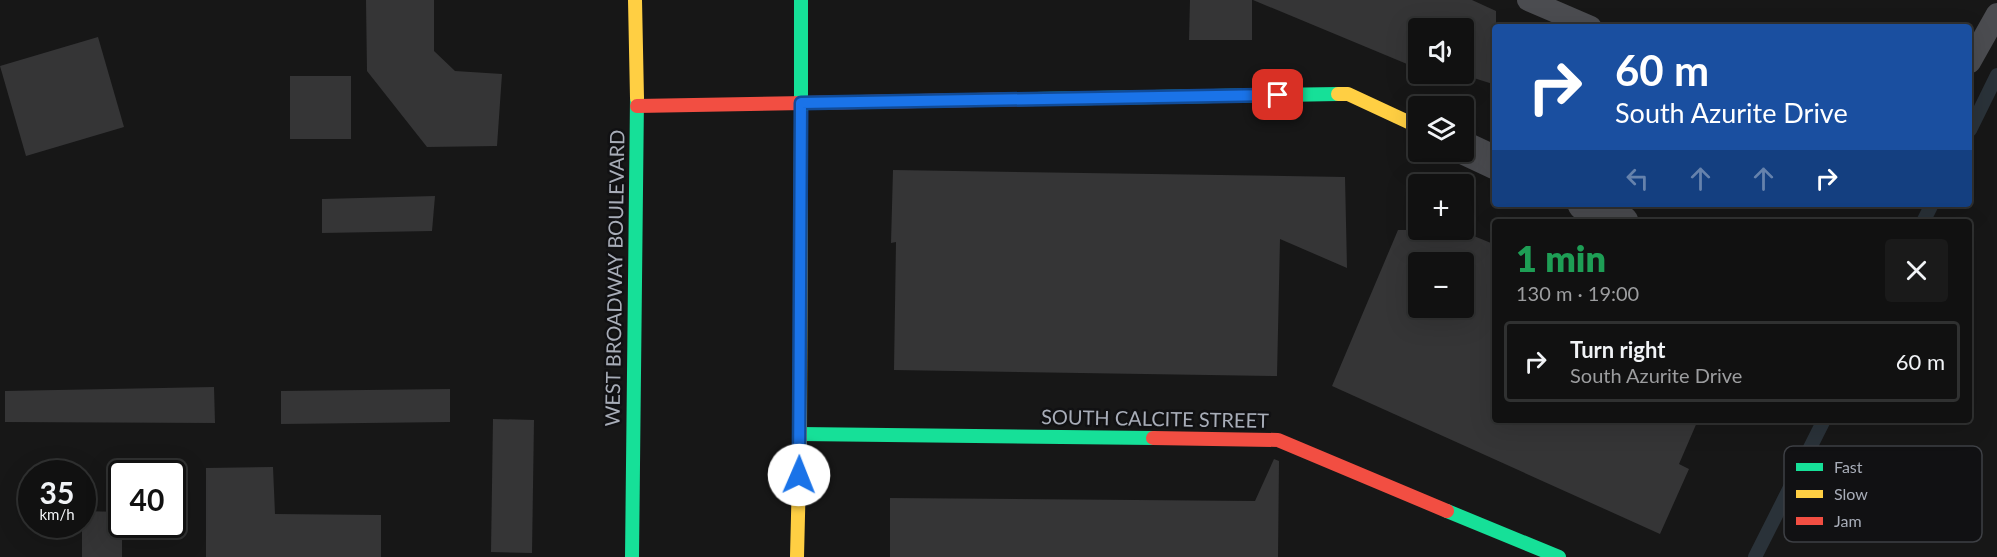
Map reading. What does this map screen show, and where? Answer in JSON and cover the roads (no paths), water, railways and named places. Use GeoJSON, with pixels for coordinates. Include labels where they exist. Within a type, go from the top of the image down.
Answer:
{"type":"FeatureCollection","features":[{"type":"Feature","properties":{"kind":"street","name":"WEST BROADWAY BOULEVARD"},"geometry":{"type":"LineString","coordinates":[[632,557],[637,106],[635,0]]}},
{"type":"Feature","properties":{"kind":"street"},"geometry":{"type":"LineString","coordinates":[[796,557],[800,434],[801,0]]}},
{"type":"Feature","properties":{"kind":"street"},"geometry":{"type":"LineString","coordinates":[[637,106],[1348,94],[1408,122]]}},
{"type":"Feature","properties":{"kind":"street"},"geometry":{"type":"LineString","coordinates":[[1474,153],[1492,161]]}},
{"type":"Feature","properties":{"kind":"street"},"geometry":{"type":"LineString","coordinates":[[1590,207],[1616,219]]}},
{"type":"Feature","properties":{"kind":"street","name":"SOUTH CALCITE STREET"},"geometry":{"type":"LineString","coordinates":[[800,434],[1278,440],[1559,557]]}},
{"type":"Feature","properties":{"kind":"lane"},"geometry":{"type":"LineString","coordinates":[[1528,0],[1584,24]]}},
{"type":"Feature","properties":{"kind":"lane"},"geometry":{"type":"LineString","coordinates":[[1972,58],[1997,14]]}},
{"type":"Feature","properties":{"kind":"waterway"},"geometry":{"type":"LineString","coordinates":[[1972,126],[1997,75]]}},
{"type":"Feature","properties":{"kind":"waterway"},"geometry":{"type":"LineString","coordinates":[[1924,219],[1930,207]]}},
{"type":"Feature","properties":{"kind":"waterway"},"geometry":{"type":"LineString","coordinates":[[1811,446],[1822,423]]}},
{"type":"Feature","properties":{"kind":"waterway"},"geometry":{"type":"LineString","coordinates":[[1755,557],[1784,499]]}}]}
